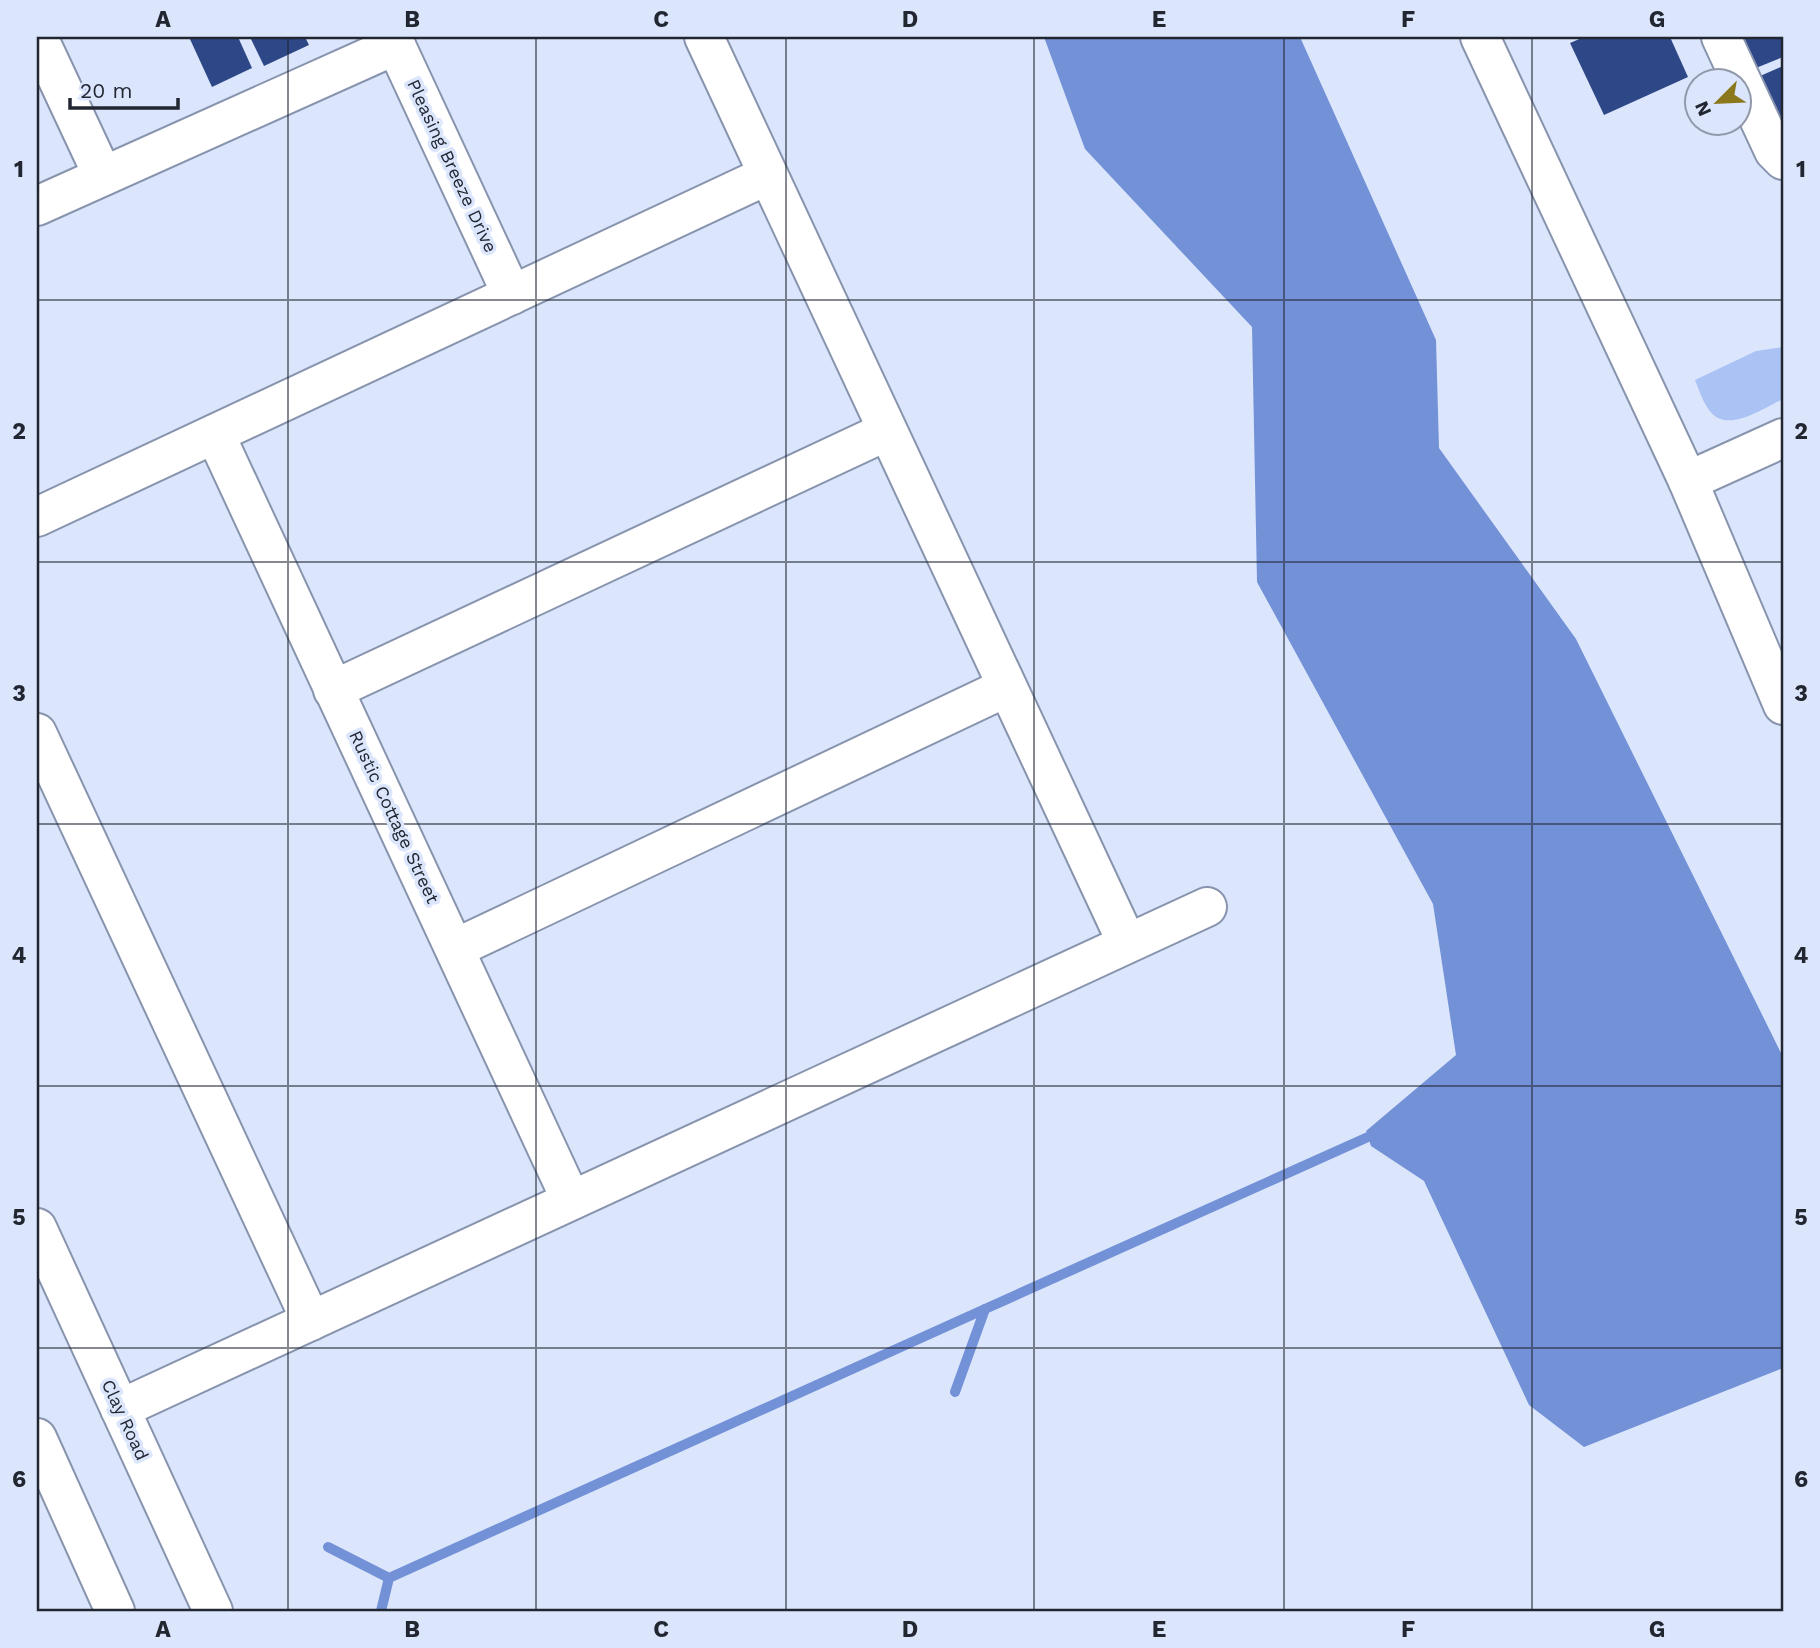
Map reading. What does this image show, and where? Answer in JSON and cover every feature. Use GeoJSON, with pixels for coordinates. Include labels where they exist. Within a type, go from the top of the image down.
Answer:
{"type":"FeatureCollection","features":[{"type":"Feature","properties":{"kind":"street"},"geometry":{"type":"LineString","coordinates":[[38,37],[103,176]]}},
{"type":"Feature","properties":{"kind":"street"},"geometry":{"type":"LineString","coordinates":[[704,37],[1127,943]]}},
{"type":"Feature","properties":{"kind":"street"},"geometry":{"type":"LineString","coordinates":[[1480,37],[1688,481],[1783,705]]}},
{"type":"Feature","properties":{"kind":"street"},"geometry":{"type":"LineString","coordinates":[[1721,37],[1774,151],[1783,159]]}},
{"type":"Feature","properties":{"kind":"street"},"geometry":{"type":"LineString","coordinates":[[37,206],[394,41]]}},
{"type":"Feature","properties":{"kind":"street","name":"Pleasing Breeze Drive"},"geometry":{"type":"LineString","coordinates":[[394,41],[512,295]]}},
{"type":"Feature","properties":{"kind":"street"},"geometry":{"type":"LineString","coordinates":[[37,517],[768,175]]}},
{"type":"Feature","properties":{"kind":"street"},"geometry":{"type":"LineString","coordinates":[[333,690],[887,430]]}},
{"type":"Feature","properties":{"kind":"street","name":"Rustic Cottage Street"},"geometry":{"type":"LineString","coordinates":[[215,434],[571,1200]]}},
{"type":"Feature","properties":{"kind":"street"},"geometry":{"type":"LineString","coordinates":[[1688,481],[1783,438]]}},
{"type":"Feature","properties":{"kind":"street"},"geometry":{"type":"LineString","coordinates":[[456,948],[1007,687]]}},
{"type":"Feature","properties":{"kind":"street"},"geometry":{"type":"LineString","coordinates":[[37,733],[311,1321]]}},
{"type":"Feature","properties":{"kind":"street"},"geometry":{"type":"LineString","coordinates":[[120,1409],[1207,907]]}},
{"type":"Feature","properties":{"kind":"street","name":"Clay Road"},"geometry":{"type":"LineString","coordinates":[[37,1229],[213,1611]]}},
{"type":"Feature","properties":{"kind":"street"},"geometry":{"type":"LineString","coordinates":[[37,1438],[115,1611]]}},
{"type":"Feature","properties":{"kind":"shaded area"},"geometry":{"type":"Polygon","coordinates":[[[1044,37],[1300,37],[1436,340],[1439,448],[1576,639],[1783,1057],[1783,1368],[1584,1447],[1529,1405],[1424,1181],[1371,1146],[1366,1131],[1456,1055],[1433,904],[1257,582],[1252,327],[1085,149],[1044,37]]]}},
{"type":"Feature","properties":{"kind":"shaded area"},"geometry":{"type":"Polygon","coordinates":[[[1783,347],[1783,399],[1735,420],[1716,417],[1709,410],[1695,380],[1756,351],[1783,347]]]}},
{"type":"Feature","properties":{"kind":"building"},"geometry":{"type":"Polygon","coordinates":[[[189,37],[238,37],[252,68],[212,87],[189,37]]]}},
{"type":"Feature","properties":{"kind":"building"},"geometry":{"type":"Polygon","coordinates":[[[250,37],[305,37],[309,45],[264,66],[250,37]]]}},
{"type":"Feature","properties":{"kind":"building"},"geometry":{"type":"Polygon","coordinates":[[[1584,37],[1670,37],[1684,68],[1684,79],[1604,115],[1570,43],[1584,37]]]}},
{"type":"Feature","properties":{"kind":"building"},"geometry":{"type":"Polygon","coordinates":[[[1742,37],[1783,37],[1783,57],[1756,68],[1742,37]]]}},
{"type":"Feature","properties":{"kind":"building"},"geometry":{"type":"Polygon","coordinates":[[[1783,66],[1783,134],[1758,77],[1783,66]]]}},
{"type":"Feature","properties":{"kind":"waterway"},"geometry":{"type":"LineString","coordinates":[[955,1392],[985,1309],[1368,1137]]}},
{"type":"Feature","properties":{"kind":"waterway"},"geometry":{"type":"LineString","coordinates":[[328,1547],[389,1578],[985,1309]]}},
{"type":"Feature","properties":{"kind":"waterway"},"geometry":{"type":"LineString","coordinates":[[381,1611],[389,1578]]}}]}
